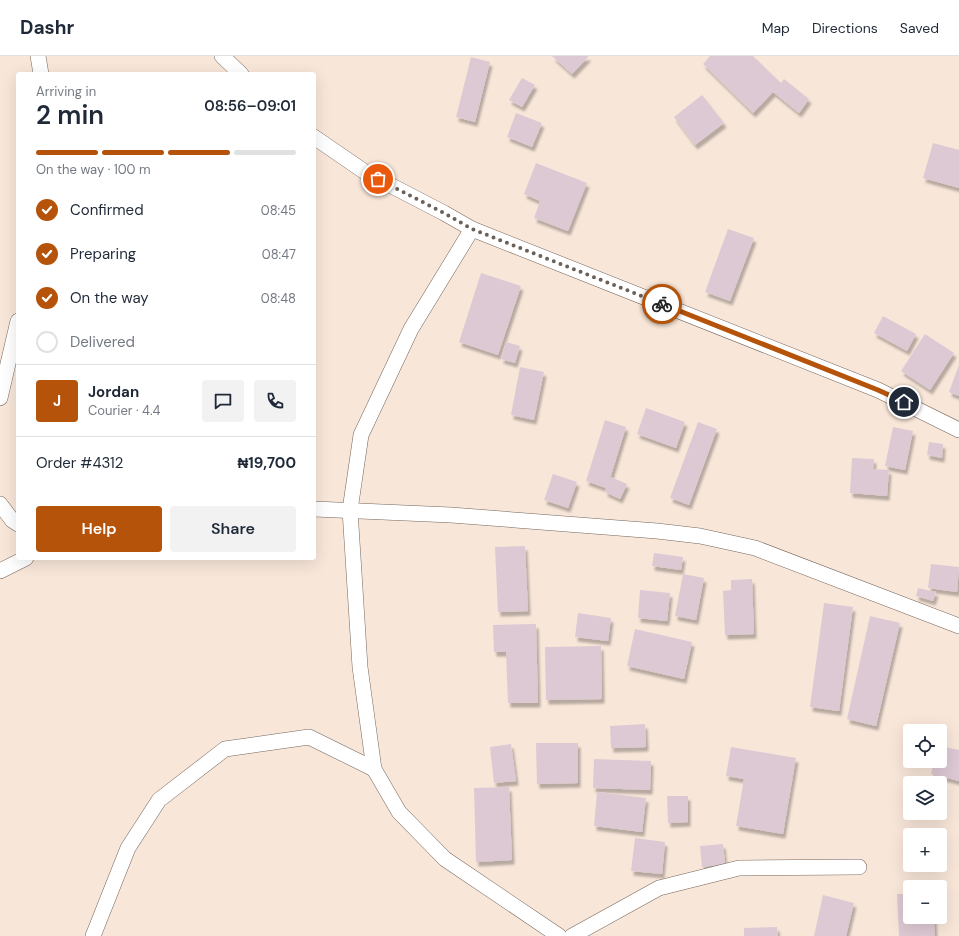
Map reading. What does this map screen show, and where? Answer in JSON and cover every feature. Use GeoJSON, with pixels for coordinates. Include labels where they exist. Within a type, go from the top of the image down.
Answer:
{"type":"FeatureCollection","features":[{"type":"Feature","properties":{"kind":"street"},"geometry":{"type":"LineString","coordinates":[[38,56],[41,72]]}},
{"type":"Feature","properties":{"kind":"street"},"geometry":{"type":"LineString","coordinates":[[222,56],[239,72]]}},
{"type":"Feature","properties":{"kind":"street"},"geometry":{"type":"LineString","coordinates":[[316,138],[365,172],[472,229],[878,390],[959,430]]}},
{"type":"Feature","properties":{"kind":"street"},"geometry":{"type":"LineString","coordinates":[[472,229],[411,329],[361,436],[350,510],[360,667],[374,769],[399,812],[445,859],[559,936]]}},
{"type":"Feature","properties":{"kind":"street"},"geometry":{"type":"LineString","coordinates":[[0,398],[16,330]]}},
{"type":"Feature","properties":{"kind":"street"},"geometry":{"type":"LineString","coordinates":[[0,504],[12,520],[16,523]]}},
{"type":"Feature","properties":{"kind":"street"},"geometry":{"type":"LineString","coordinates":[[316,509],[451,515],[649,530],[700,536],[755,548],[959,626]]}},
{"type":"Feature","properties":{"kind":"street"},"geometry":{"type":"LineString","coordinates":[[0,572],[22,560]]}},
{"type":"Feature","properties":{"kind":"street"},"geometry":{"type":"LineString","coordinates":[[92,936],[128,848],[159,800],[225,749],[309,737],[374,769]]}},
{"type":"Feature","properties":{"kind":"street"},"geometry":{"type":"LineString","coordinates":[[572,936],[659,888],[739,868],[859,867]]}},
{"type":"Feature","properties":{"kind":"building"},"geometry":{"type":"Polygon","coordinates":[[[552,56],[589,56],[572,74],[552,56]]]}},
{"type":"Feature","properties":{"kind":"building"},"geometry":{"type":"Polygon","coordinates":[[[710,56],[753,56],[781,83],[784,79],[809,99],[799,113],[773,92],[753,113],[703,64],[710,56]]]}},
{"type":"Feature","properties":{"kind":"building"},"geometry":{"type":"Polygon","coordinates":[[[471,57],[490,62],[475,122],[456,117],[471,57]]]}},
{"type":"Feature","properties":{"kind":"building"},"geometry":{"type":"Polygon","coordinates":[[[522,78],[535,85],[522,107],[509,100],[522,78]]]}},
{"type":"Feature","properties":{"kind":"building"},"geometry":{"type":"Polygon","coordinates":[[[702,95],[724,123],[695,145],[674,117],[702,95]]]}},
{"type":"Feature","properties":{"kind":"building"},"geometry":{"type":"Polygon","coordinates":[[[516,113],[542,123],[532,147],[507,137],[516,113]]]}},
{"type":"Feature","properties":{"kind":"building"},"geometry":{"type":"Polygon","coordinates":[[[933,143],[959,150],[959,188],[923,178],[933,143]]]}},
{"type":"Feature","properties":{"kind":"building"},"geometry":{"type":"Polygon","coordinates":[[[536,163],[587,183],[568,231],[534,218],[540,201],[524,194],[536,163]]]}},
{"type":"Feature","properties":{"kind":"building"},"geometry":{"type":"Polygon","coordinates":[[[728,229],[754,238],[730,301],[705,292],[728,229]]]}},
{"type":"Feature","properties":{"kind":"building"},"geometry":{"type":"Polygon","coordinates":[[[481,273],[521,286],[498,355],[459,342],[481,273]]]}},
{"type":"Feature","properties":{"kind":"building"},"geometry":{"type":"Polygon","coordinates":[[[883,316],[916,334],[907,351],[874,333],[883,316]]]}},
{"type":"Feature","properties":{"kind":"building"},"geometry":{"type":"Polygon","coordinates":[[[925,334],[954,353],[930,390],[901,371],[925,334]]]}},
{"type":"Feature","properties":{"kind":"building"},"geometry":{"type":"Polygon","coordinates":[[[506,342],[520,346],[515,363],[501,359],[506,342]]]}},
{"type":"Feature","properties":{"kind":"building"},"geometry":{"type":"Polygon","coordinates":[[[959,365],[959,396],[949,392],[959,365]]]}},
{"type":"Feature","properties":{"kind":"building"},"geometry":{"type":"Polygon","coordinates":[[[520,367],[544,372],[534,420],[511,415],[520,367]]]}},
{"type":"Feature","properties":{"kind":"building"},"geometry":{"type":"Polygon","coordinates":[[[646,408],[685,422],[676,448],[637,434],[646,408]]]}},
{"type":"Feature","properties":{"kind":"building"},"geometry":{"type":"Polygon","coordinates":[[[605,420],[626,427],[608,485],[611,477],[627,484],[620,499],[605,492],[606,488],[586,481],[605,420]]]}},
{"type":"Feature","properties":{"kind":"building"},"geometry":{"type":"Polygon","coordinates":[[[698,422],[717,429],[689,505],[670,498],[698,422]]]}},
{"type":"Feature","properties":{"kind":"building"},"geometry":{"type":"Polygon","coordinates":[[[893,427],[913,431],[905,470],[885,466],[893,427]]]}},
{"type":"Feature","properties":{"kind":"building"},"geometry":{"type":"Polygon","coordinates":[[[929,442],[943,444],[942,458],[927,455],[929,442]]]}},
{"type":"Feature","properties":{"kind":"building"},"geometry":{"type":"Polygon","coordinates":[[[852,458],[874,459],[873,469],[889,470],[887,496],[850,493],[852,458]]]}},
{"type":"Feature","properties":{"kind":"building"},"geometry":{"type":"Polygon","coordinates":[[[553,474],[577,482],[568,508],[544,500],[553,474]]]}},
{"type":"Feature","properties":{"kind":"building"},"geometry":{"type":"Polygon","coordinates":[[[525,546],[528,611],[498,612],[495,547],[525,546]]]}},
{"type":"Feature","properties":{"kind":"building"},"geometry":{"type":"Polygon","coordinates":[[[654,553],[683,557],[681,570],[652,566],[654,553]]]}},
{"type":"Feature","properties":{"kind":"building"},"geometry":{"type":"Polygon","coordinates":[[[931,564],[959,567],[957,592],[928,588],[931,564]]]}},
{"type":"Feature","properties":{"kind":"building"},"geometry":{"type":"Polygon","coordinates":[[[683,574],[704,578],[696,620],[675,616],[683,574]]]}},
{"type":"Feature","properties":{"kind":"building"},"geometry":{"type":"Polygon","coordinates":[[[752,579],[754,634],[725,635],[723,591],[731,590],[731,580],[752,579]]]}},
{"type":"Feature","properties":{"kind":"building"},"geometry":{"type":"Polygon","coordinates":[[[918,588],[936,592],[933,601],[916,596],[918,588]]]}},
{"type":"Feature","properties":{"kind":"building"},"geometry":{"type":"Polygon","coordinates":[[[640,590],[670,593],[667,621],[638,618],[640,590]]]}},
{"type":"Feature","properties":{"kind":"building"},"geometry":{"type":"Polygon","coordinates":[[[824,603],[853,607],[839,711],[810,707],[824,603]]]}},
{"type":"Feature","properties":{"kind":"building"},"geometry":{"type":"Polygon","coordinates":[[[578,613],[611,618],[608,641],[575,637],[578,613]]]}},
{"type":"Feature","properties":{"kind":"building"},"geometry":{"type":"Polygon","coordinates":[[[870,616],[900,623],[876,726],[847,719],[870,616]]]}},
{"type":"Feature","properties":{"kind":"building"},"geometry":{"type":"Polygon","coordinates":[[[536,624],[538,703],[508,703],[506,652],[494,652],[493,625],[536,624]]]}},
{"type":"Feature","properties":{"kind":"building"},"geometry":{"type":"Polygon","coordinates":[[[635,629],[692,642],[684,679],[627,666],[635,629]]]}},
{"type":"Feature","properties":{"kind":"building"},"geometry":{"type":"Polygon","coordinates":[[[601,646],[602,699],[546,700],[545,647],[601,646]]]}},
{"type":"Feature","properties":{"kind":"building"},"geometry":{"type":"Polygon","coordinates":[[[645,724],[646,747],[611,748],[610,726],[645,724]]]}},
{"type":"Feature","properties":{"kind":"building"},"geometry":{"type":"Polygon","coordinates":[[[536,743],[578,743],[578,783],[537,784],[536,743]]]}},
{"type":"Feature","properties":{"kind":"building"},"geometry":{"type":"Polygon","coordinates":[[[511,744],[516,781],[494,783],[490,747],[511,744]]]}},
{"type":"Feature","properties":{"kind":"building"},"geometry":{"type":"Polygon","coordinates":[[[731,747],[796,758],[783,834],[736,826],[744,779],[726,776],[731,747]]]}},
{"type":"Feature","properties":{"kind":"building"},"geometry":{"type":"Polygon","coordinates":[[[947,747],[959,750],[959,781],[947,778],[947,776],[931,774],[932,768],[947,768],[947,747]]]}},
{"type":"Feature","properties":{"kind":"building"},"geometry":{"type":"Polygon","coordinates":[[[594,759],[651,761],[650,790],[593,788],[594,759]]]}},
{"type":"Feature","properties":{"kind":"building"},"geometry":{"type":"Polygon","coordinates":[[[509,787],[512,860],[476,862],[474,788],[509,787]]]}},
{"type":"Feature","properties":{"kind":"building"},"geometry":{"type":"Polygon","coordinates":[[[597,792],[646,798],[642,832],[594,826],[597,792]]]}},
{"type":"Feature","properties":{"kind":"building"},"geometry":{"type":"Polygon","coordinates":[[[667,796],[688,796],[688,822],[668,823],[667,796]]]}},
{"type":"Feature","properties":{"kind":"building"},"geometry":{"type":"Polygon","coordinates":[[[635,838],[665,842],[662,874],[631,871],[635,838]]]}},
{"type":"Feature","properties":{"kind":"building"},"geometry":{"type":"Polygon","coordinates":[[[723,844],[725,864],[702,867],[700,846],[723,844]]]}},
{"type":"Feature","properties":{"kind":"building"},"geometry":{"type":"Polygon","coordinates":[[[897,894],[903,894],[903,924],[934,924],[935,936],[899,936],[897,894]]]}},
{"type":"Feature","properties":{"kind":"building"},"geometry":{"type":"Polygon","coordinates":[[[823,895],[854,903],[846,936],[814,936],[823,895]]]}},
{"type":"Feature","properties":{"kind":"building"},"geometry":{"type":"Polygon","coordinates":[[[777,927],[778,936],[744,936],[744,928],[777,927]]]}},
{"type":"Feature","properties":{"kind":"way so far"},"geometry":{"type":"LineString","coordinates":[[378,179],[472,229],[662,304]]}},
{"type":"Feature","properties":{"kind":"route"},"geometry":{"type":"LineString","coordinates":[[662,304],[878,390],[904,402]]}}]}
